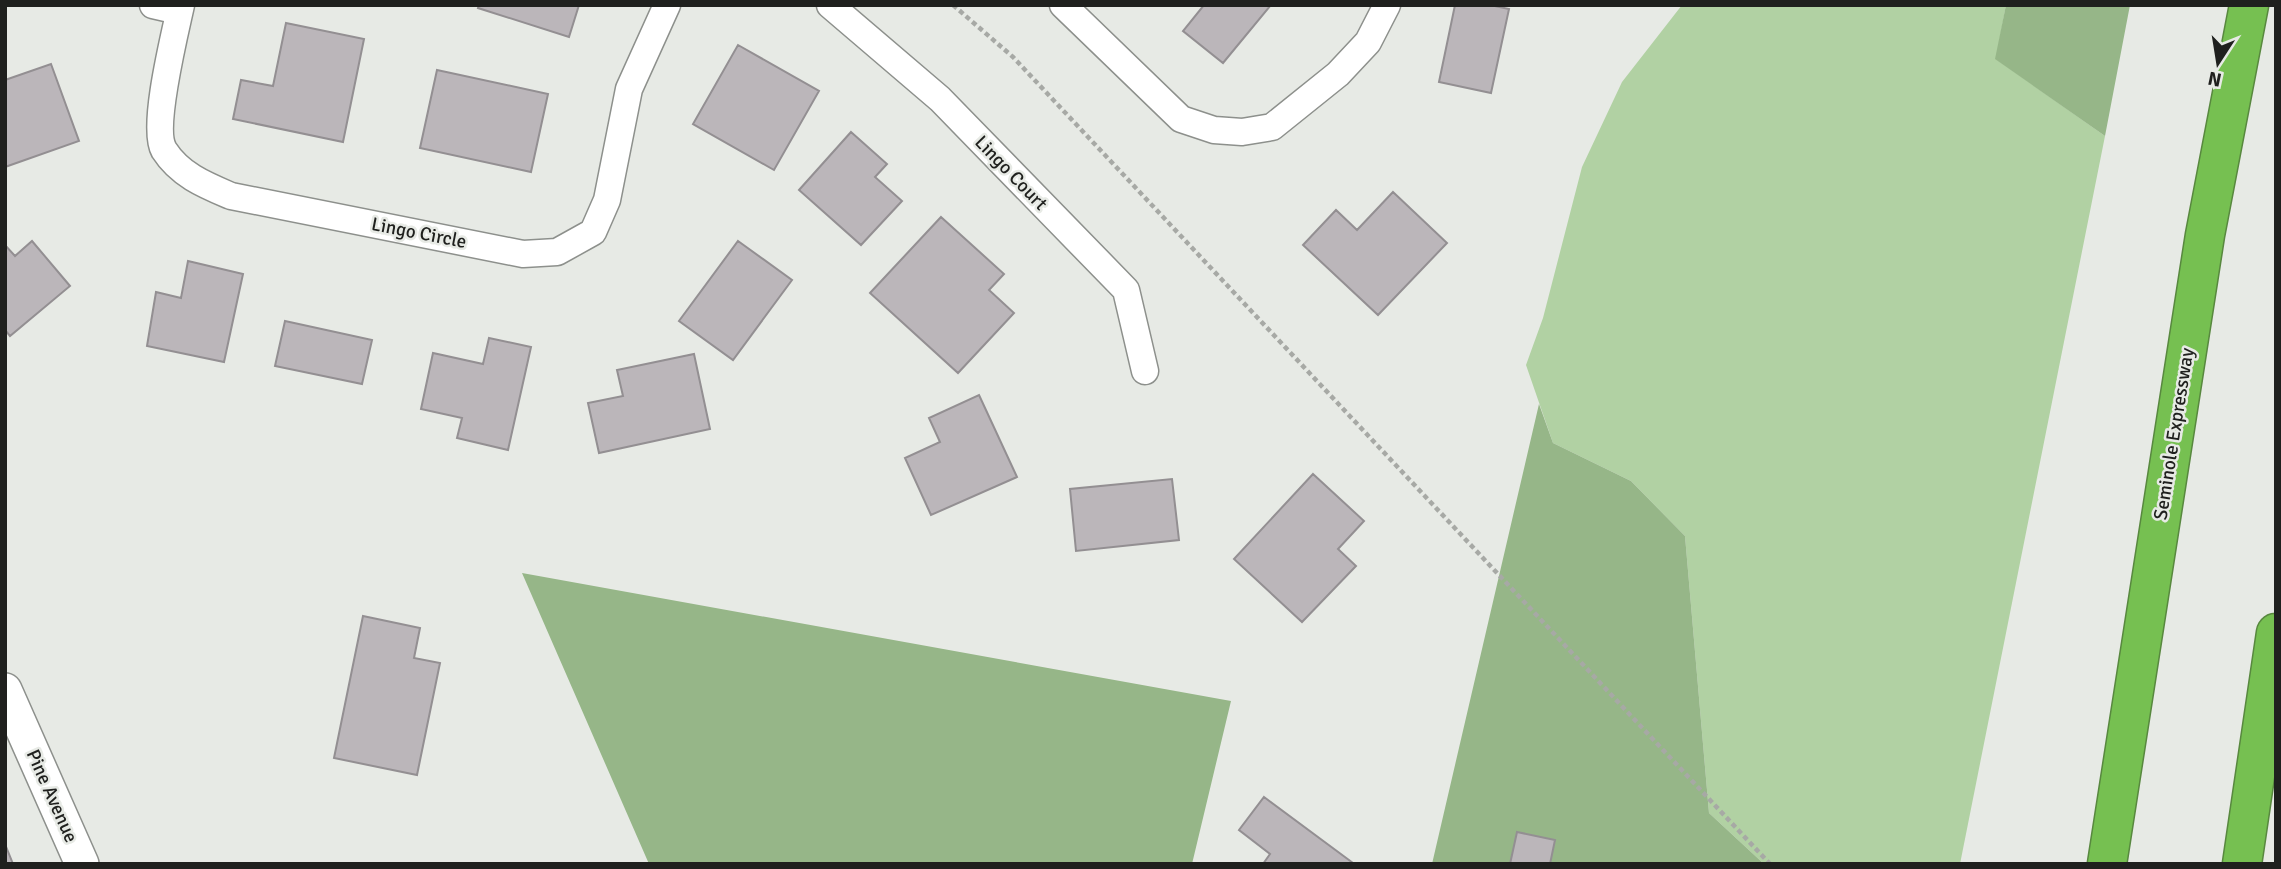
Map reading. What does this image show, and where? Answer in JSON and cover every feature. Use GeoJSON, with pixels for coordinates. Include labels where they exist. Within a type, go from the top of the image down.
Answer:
{"type":"FeatureCollection","features":[{"type":"Feature","properties":{"kind":"highway","name":"Seminole Expressway"},"geometry":{"type":"LineString","coordinates":[[2107,864],[2205,235],[2249,5]]}},
{"type":"Feature","properties":{"kind":"highway"},"geometry":{"type":"LineString","coordinates":[[2242,864],[2276,634]]}},
{"type":"Feature","properties":{"kind":"street"},"geometry":{"type":"LineString","coordinates":[[153,5],[180,8]]}},
{"type":"Feature","properties":{"kind":"street","name":"Lingo Circle"},"geometry":{"type":"LineString","coordinates":[[180,8],[159,117],[163,149],[191,179],[231,196],[523,254],[557,252],[593,232],[607,200],[629,89],[667,5]]}},
{"type":"Feature","properties":{"kind":"street","name":"Lingo Court"},"geometry":{"type":"LineString","coordinates":[[830,5],[940,99],[1126,290],[1145,371]]}},
{"type":"Feature","properties":{"kind":"street"},"geometry":{"type":"LineString","coordinates":[[1063,5],[1181,119],[1214,130],[1242,132],[1272,127],[1338,74],[1368,41],[1387,5]]}},
{"type":"Feature","properties":{"kind":"street","name":"Pine Avenue"},"geometry":{"type":"LineString","coordinates":[[5,690],[82,864]]}},
{"type":"Feature","properties":{"kind":"path"},"geometry":{"type":"LineString","coordinates":[[953,5],[1013,57],[1770,864]]}},
{"type":"Feature","properties":{"kind":"green space"},"geometry":{"type":"Polygon","coordinates":[[[1682,5],[2006,5],[1996,59],[2105,136],[1960,864],[1764,864],[1709,813],[1685,536],[1631,481],[1553,443],[1526,365],[1543,318],[1582,167],[1622,82],[1682,5]]]}},
{"type":"Feature","properties":{"kind":"green space"},"geometry":{"type":"Polygon","coordinates":[[[2006,5],[2130,5],[2105,136],[1995,59],[2006,5]]]}},
{"type":"Feature","properties":{"kind":"green space"},"geometry":{"type":"Polygon","coordinates":[[[1539,404],[1553,443],[1631,481],[1685,536],[1709,813],[1764,864],[1432,864],[1539,404]]]}},
{"type":"Feature","properties":{"kind":"green space"},"geometry":{"type":"Polygon","coordinates":[[[522,573],[1231,701],[1192,864],[649,864],[522,573]]]}},
{"type":"Feature","properties":{"kind":"building"},"geometry":{"type":"Polygon","coordinates":[[[479,5],[579,5],[569,37],[478,8],[479,5]]]}},
{"type":"Feature","properties":{"kind":"building"},"geometry":{"type":"Polygon","coordinates":[[[1204,5],[1271,5],[1223,63],[1183,31],[1204,5]]]}},
{"type":"Feature","properties":{"kind":"building"},"geometry":{"type":"Polygon","coordinates":[[[1455,5],[1490,5],[1509,9],[1491,93],[1439,82],[1455,5]]]}},
{"type":"Feature","properties":{"kind":"building"},"geometry":{"type":"Polygon","coordinates":[[[286,23],[364,39],[343,142],[233,119],[241,80],[273,86],[286,23]]]}},
{"type":"Feature","properties":{"kind":"building"},"geometry":{"type":"Polygon","coordinates":[[[738,45],[819,91],[774,170],[693,124],[738,45]]]}},
{"type":"Feature","properties":{"kind":"building"},"geometry":{"type":"Polygon","coordinates":[[[51,64],[79,141],[5,167],[5,80],[51,64]]]}},
{"type":"Feature","properties":{"kind":"building"},"geometry":{"type":"Polygon","coordinates":[[[437,70],[548,94],[531,172],[420,148],[437,70]]]}},
{"type":"Feature","properties":{"kind":"building"},"geometry":{"type":"Polygon","coordinates":[[[851,132],[887,164],[875,177],[902,201],[861,245],[799,190],[851,132]]]}},
{"type":"Feature","properties":{"kind":"building"},"geometry":{"type":"Polygon","coordinates":[[[1393,192],[1447,243],[1378,315],[1303,245],[1336,210],[1357,230],[1393,192]]]}},
{"type":"Feature","properties":{"kind":"building"},"geometry":{"type":"Polygon","coordinates":[[[941,217],[1004,274],[989,290],[1014,313],[958,373],[870,293],[941,217]]]}},
{"type":"Feature","properties":{"kind":"building"},"geometry":{"type":"Polygon","coordinates":[[[32,241],[70,286],[10,336],[5,330],[5,245],[15,256],[32,241]]]}},
{"type":"Feature","properties":{"kind":"building"},"geometry":{"type":"Polygon","coordinates":[[[738,241],[792,280],[733,360],[679,321],[738,241]]]}},
{"type":"Feature","properties":{"kind":"building"},"geometry":{"type":"Polygon","coordinates":[[[188,261],[243,274],[224,362],[147,346],[156,292],[181,298],[188,261]]]}},
{"type":"Feature","properties":{"kind":"building"},"geometry":{"type":"Polygon","coordinates":[[[285,321],[372,340],[362,384],[275,366],[285,321]]]}},
{"type":"Feature","properties":{"kind":"building"},"geometry":{"type":"Polygon","coordinates":[[[489,338],[531,347],[508,450],[457,438],[462,418],[421,409],[433,353],[483,364],[489,338]]]}},
{"type":"Feature","properties":{"kind":"building"},"geometry":{"type":"Polygon","coordinates":[[[694,354],[710,429],[599,453],[588,403],[623,396],[617,370],[694,354]]]}},
{"type":"Feature","properties":{"kind":"building"},"geometry":{"type":"Polygon","coordinates":[[[979,395],[1017,477],[931,515],[905,458],[940,442],[929,418],[979,395]]]}},
{"type":"Feature","properties":{"kind":"building"},"geometry":{"type":"Polygon","coordinates":[[[1313,474],[1364,521],[1338,549],[1356,566],[1302,622],[1234,559],[1313,474]]]}},
{"type":"Feature","properties":{"kind":"building"},"geometry":{"type":"Polygon","coordinates":[[[1172,479],[1179,540],[1076,551],[1070,489],[1172,479]]]}},
{"type":"Feature","properties":{"kind":"building"},"geometry":{"type":"Polygon","coordinates":[[[363,616],[420,628],[414,658],[440,663],[417,775],[334,758],[363,616]]]}},
{"type":"Feature","properties":{"kind":"building"},"geometry":{"type":"Polygon","coordinates":[[[1264,797],[1353,863],[1263,864],[1270,854],[1239,830],[1264,797]]]}},
{"type":"Feature","properties":{"kind":"building"},"geometry":{"type":"Polygon","coordinates":[[[1517,832],[1555,840],[1550,864],[1510,864],[1517,832]]]}},
{"type":"Feature","properties":{"kind":"building"},"geometry":{"type":"Polygon","coordinates":[[[5,844],[13,864],[5,864],[5,844]]]}}]}
